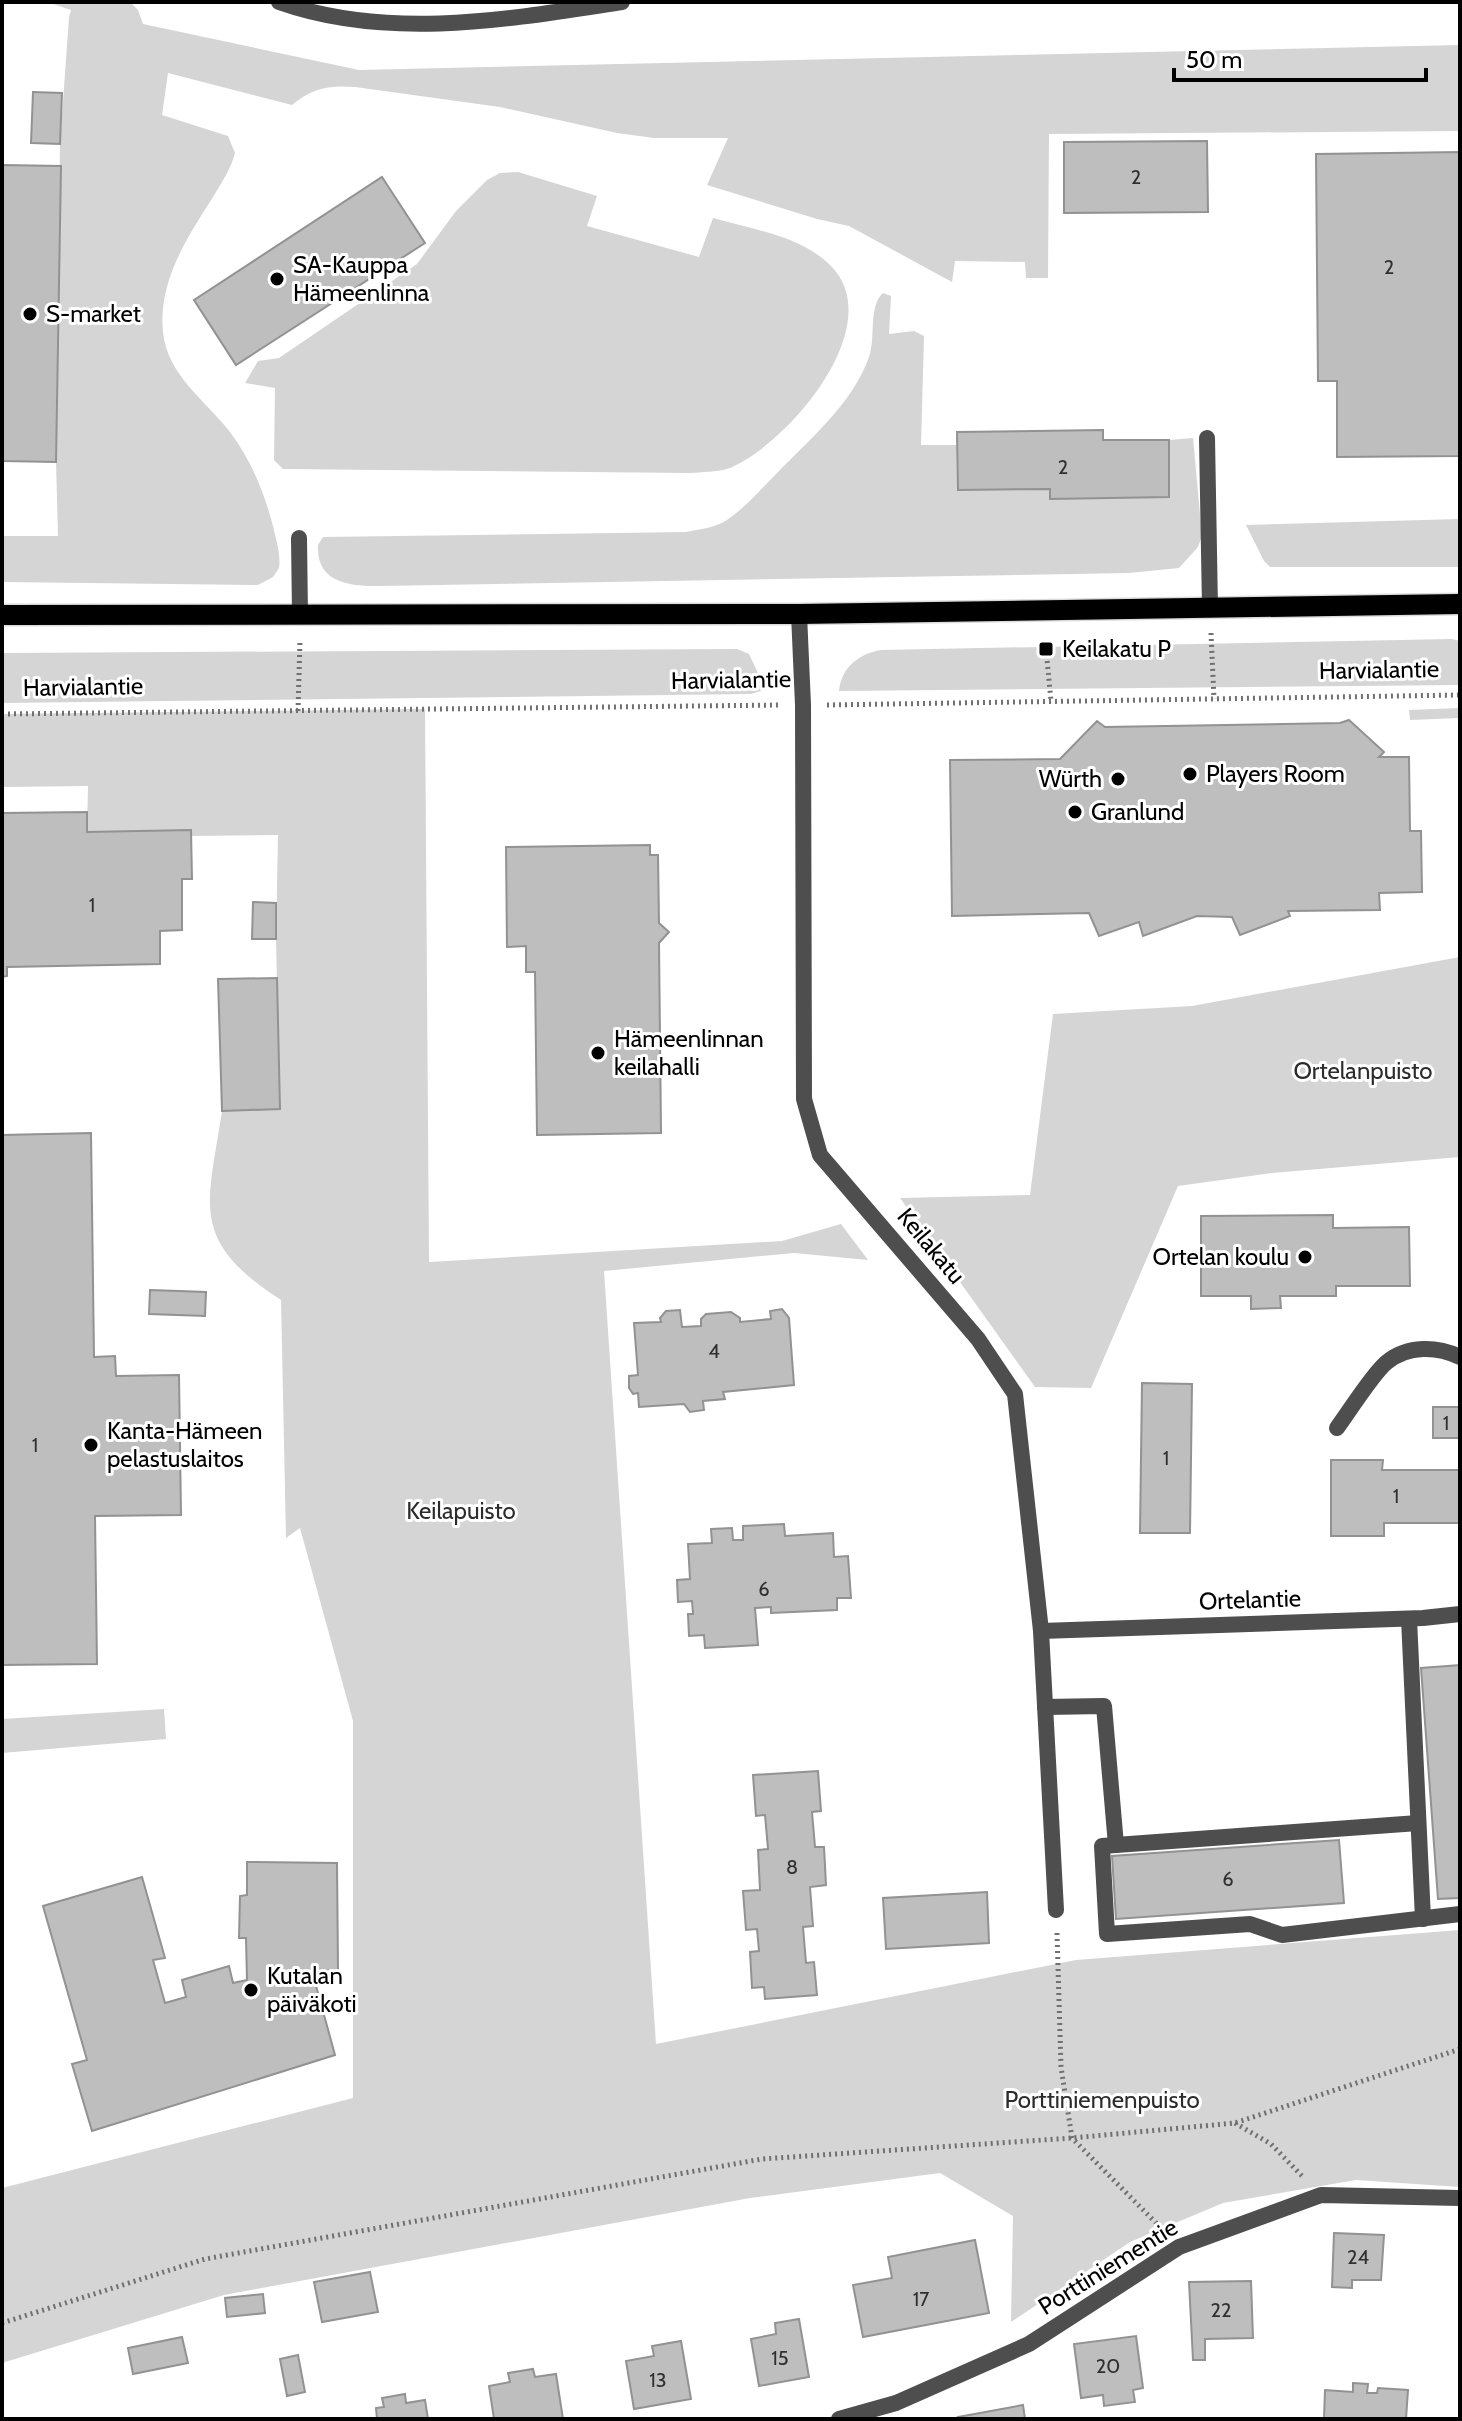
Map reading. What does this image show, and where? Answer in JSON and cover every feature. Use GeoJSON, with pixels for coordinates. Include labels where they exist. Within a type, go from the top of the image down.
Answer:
{"type":"FeatureCollection","features":[{"type":"Feature","properties":{"kind":"main road"},"geometry":{"type":"LineString","coordinates":[[2,615],[799,614],[1460,604]]}},
{"type":"Feature","properties":{"kind":"street"},"geometry":{"type":"LineString","coordinates":[[279,2],[357,21],[406,22],[495,19],[622,2]]}},
{"type":"Feature","properties":{"kind":"street"},"geometry":{"type":"LineString","coordinates":[[1207,438],[1210,608]]}},
{"type":"Feature","properties":{"kind":"street"},"geometry":{"type":"LineString","coordinates":[[299,538],[300,615]]}},
{"type":"Feature","properties":{"kind":"street","name":"Keilakatu"},"geometry":{"type":"LineString","coordinates":[[799,614],[803,705],[804,1099],[820,1155],[978,1339],[1015,1394],[1041,1631],[1056,1910]]}},
{"type":"Feature","properties":{"kind":"street"},"geometry":{"type":"LineString","coordinates":[[1337,1428],[1388,1361],[1420,1348],[1450,1352],[1460,1357]]}},
{"type":"Feature","properties":{"kind":"street","name":"Ortelantie"},"geometry":{"type":"LineString","coordinates":[[1041,1631],[1409,1619],[1460,1614]]}},
{"type":"Feature","properties":{"kind":"street"},"geometry":{"type":"LineString","coordinates":[[1409,1619],[1423,1919]]}},
{"type":"Feature","properties":{"kind":"street"},"geometry":{"type":"LineString","coordinates":[[1045,1707],[1104,1706],[1116,1845]]}},
{"type":"Feature","properties":{"kind":"street"},"geometry":{"type":"LineString","coordinates":[[1418,1823],[1102,1846],[1107,1934],[1250,1924],[1282,1935],[1460,1914]]}},
{"type":"Feature","properties":{"kind":"street","name":"Porttiniementie"},"geometry":{"type":"LineString","coordinates":[[839,2419],[896,2403],[1029,2344],[1179,2247],[1321,2195],[1460,2198]]}},
{"type":"Feature","properties":{"kind":"path"},"geometry":{"type":"LineString","coordinates":[[1210,608],[1214,699]]}},
{"type":"Feature","properties":{"kind":"path"},"geometry":{"type":"LineString","coordinates":[[298,711],[300,615]]}},
{"type":"Feature","properties":{"kind":"path"},"geometry":{"type":"LineString","coordinates":[[1046,649],[1051,701]]}},
{"type":"Feature","properties":{"kind":"path","name":"Harvialantie"},"geometry":{"type":"LineString","coordinates":[[2,714],[1460,695]]}},
{"type":"Feature","properties":{"kind":"path"},"geometry":{"type":"LineString","coordinates":[[1056,1910],[1061,2067],[1072,2138],[1179,2247]]}},
{"type":"Feature","properties":{"kind":"path"},"geometry":{"type":"LineString","coordinates":[[2,2323],[205,2259],[762,2159],[1072,2138],[1235,2123],[1460,2049]]}},
{"type":"Feature","properties":{"kind":"path"},"geometry":{"type":"LineString","coordinates":[[1235,2123],[1271,2144],[1321,2195]]}},
{"type":"Feature","properties":{"kind":"green space"},"geometry":{"type":"Polygon","coordinates":[[[47,2],[130,2],[138,10],[143,24],[359,70],[1460,45],[1460,131],[1049,134],[1048,278],[1026,278],[1025,262],[955,261],[952,282],[849,226],[707,185],[728,138],[654,138],[617,133],[500,107],[355,87],[321,89],[292,105],[168,73],[162,115],[228,136],[235,153],[226,176],[176,261],[165,295],[163,332],[166,347],[180,374],[230,432],[250,465],[273,526],[279,568],[273,577],[258,585],[2,582],[2,536],[58,536],[60,144],[71,10],[47,2]]]}},
{"type":"Feature","properties":{"kind":"green space"},"geometry":{"type":"Polygon","coordinates":[[[518,172],[597,196],[587,226],[699,257],[713,218],[806,247],[831,266],[846,291],[848,320],[840,351],[823,382],[801,411],[776,436],[751,456],[727,469],[690,473],[283,469],[274,460],[275,388],[245,383],[258,361],[279,358],[417,264],[456,211],[487,180],[500,173],[518,172]]]}},
{"type":"Feature","properties":{"kind":"green space"},"geometry":{"type":"Polygon","coordinates":[[[883,293],[891,296],[889,334],[914,331],[924,336],[921,445],[957,445],[958,490],[1050,489],[1051,499],[1169,497],[1169,440],[1193,438],[1202,536],[1198,547],[1179,568],[1129,573],[379,586],[337,580],[323,567],[318,545],[323,537],[686,532],[722,523],[747,504],[853,390],[869,357],[875,306],[883,293]]]}},
{"type":"Feature","properties":{"kind":"green space"},"geometry":{"type":"Polygon","coordinates":[[[1460,519],[1460,567],[1270,567],[1246,525],[1460,519]]]}},
{"type":"Feature","properties":{"kind":"green space"},"geometry":{"type":"Polygon","coordinates":[[[1460,641],[1460,685],[839,691],[843,675],[852,663],[881,650],[1460,641]]]}},
{"type":"Feature","properties":{"kind":"green space"},"geometry":{"type":"Polygon","coordinates":[[[737,649],[749,654],[764,686],[761,691],[751,694],[2,703],[2,653],[737,649]]]}},
{"type":"Feature","properties":{"kind":"green space"},"geometry":{"type":"Polygon","coordinates":[[[1460,708],[1460,718],[1410,720],[1409,710],[1460,708]]]}},
{"type":"Feature","properties":{"kind":"green space"},"geometry":{"type":"Polygon","coordinates":[[[425,709],[429,1262],[782,1241],[841,1224],[868,1260],[794,1253],[604,1271],[656,2044],[1076,1960],[1460,1930],[1460,2187],[1356,2180],[1223,2203],[1130,2242],[1011,2322],[1013,2216],[940,2173],[750,2198],[224,2295],[2,2363],[2,2188],[353,2098],[353,1721],[300,1528],[286,1538],[281,1300],[251,1279],[231,1258],[218,1239],[211,1218],[212,1172],[222,1111],[280,1108],[276,939],[278,835],[191,836],[190,830],[87,832],[88,786],[2,787],[2,714],[425,709]]]}},
{"type":"Feature","properties":{"kind":"green space","name":"Ortelanpuisto"},"geometry":{"type":"Polygon","coordinates":[[[1460,957],[1460,1157],[1272,1173],[1178,1186],[1091,1388],[1035,1387],[900,1198],[1030,1195],[1053,1014],[1192,1006],[1460,957]]]}},
{"type":"Feature","properties":{"kind":"green space"},"geometry":{"type":"Polygon","coordinates":[[[164,1709],[166,1739],[2,1753],[2,1719],[164,1709]]]}},
{"type":"Feature","properties":{"kind":"building"},"geometry":{"type":"Polygon","coordinates":[[[33,92],[62,93],[60,144],[31,143],[33,92]]]}},
{"type":"Feature","properties":{"kind":"building"},"geometry":{"type":"Polygon","coordinates":[[[1207,141],[1208,212],[1064,213],[1064,142],[1207,141]]]}},
{"type":"Feature","properties":{"kind":"building"},"geometry":{"type":"Polygon","coordinates":[[[1460,152],[1460,456],[1337,457],[1337,381],[1318,381],[1316,154],[1460,152]]]}},
{"type":"Feature","properties":{"kind":"building","name":"S-market"},"geometry":{"type":"Polygon","coordinates":[[[2,165],[61,166],[56,462],[2,461],[2,165]]]}},
{"type":"Feature","properties":{"kind":"building"},"geometry":{"type":"Polygon","coordinates":[[[382,177],[425,243],[236,365],[194,300],[382,177]]]}},
{"type":"Feature","properties":{"kind":"building"},"geometry":{"type":"Polygon","coordinates":[[[1103,430],[1103,440],[1169,440],[1169,497],[1050,499],[1050,489],[958,490],[957,432],[1103,430]]]}},
{"type":"Feature","properties":{"kind":"building"},"geometry":{"type":"Polygon","coordinates":[[[1349,720],[1384,752],[1379,757],[1409,757],[1410,831],[1421,831],[1422,892],[1379,893],[1380,910],[1288,911],[1290,916],[1240,935],[1232,917],[1197,916],[1143,936],[1139,922],[1099,936],[1089,913],[952,916],[950,760],[1060,759],[1097,721],[1105,727],[1340,723],[1349,720]]]}},
{"type":"Feature","properties":{"kind":"building"},"geometry":{"type":"Polygon","coordinates":[[[87,812],[87,832],[191,830],[192,879],[182,879],[182,930],[160,931],[160,964],[7,967],[7,976],[2,977],[2,813],[87,812]]]}},
{"type":"Feature","properties":{"kind":"building","name":"Hämeenlinnan keilahalli"},"geometry":{"type":"Polygon","coordinates":[[[650,845],[650,855],[658,855],[659,923],[669,932],[659,943],[661,1133],[537,1135],[535,972],[526,972],[526,946],[507,947],[506,847],[650,845]]]}},
{"type":"Feature","properties":{"kind":"building"},"geometry":{"type":"Polygon","coordinates":[[[253,902],[276,903],[276,939],[252,939],[253,902]]]}},
{"type":"Feature","properties":{"kind":"building"},"geometry":{"type":"Polygon","coordinates":[[[277,978],[280,1109],[222,1111],[218,979],[277,978]]]}},
{"type":"Feature","properties":{"kind":"building","name":"Kanta-Hämeen pelastuslaitos"},"geometry":{"type":"Polygon","coordinates":[[[91,1133],[94,1357],[115,1356],[116,1376],[179,1375],[181,1515],[95,1516],[97,1664],[2,1665],[2,1135],[91,1133]]]}},
{"type":"Feature","properties":{"kind":"building","name":"Ortelan koulu"},"geometry":{"type":"Polygon","coordinates":[[[1333,1215],[1333,1228],[1409,1227],[1410,1286],[1336,1286],[1336,1296],[1280,1296],[1281,1308],[1251,1309],[1251,1296],[1201,1296],[1201,1216],[1333,1215]]]}},
{"type":"Feature","properties":{"kind":"building"},"geometry":{"type":"Polygon","coordinates":[[[150,1290],[206,1292],[205,1316],[149,1314],[150,1290]]]}},
{"type":"Feature","properties":{"kind":"building"},"geometry":{"type":"Polygon","coordinates":[[[782,1309],[789,1318],[794,1385],[723,1392],[725,1399],[703,1401],[704,1410],[690,1412],[684,1404],[639,1407],[638,1393],[633,1394],[629,1388],[629,1376],[638,1375],[634,1323],[661,1322],[660,1318],[666,1311],[680,1310],[682,1327],[701,1326],[701,1319],[706,1314],[731,1312],[740,1318],[740,1322],[771,1319],[770,1311],[782,1309]]]}},
{"type":"Feature","properties":{"kind":"building"},"geometry":{"type":"Polygon","coordinates":[[[1142,1383],[1192,1384],[1190,1533],[1140,1533],[1142,1383]]]}},
{"type":"Feature","properties":{"kind":"building"},"geometry":{"type":"Polygon","coordinates":[[[1433,1407],[1460,1407],[1460,1438],[1433,1438],[1433,1407]]]}},
{"type":"Feature","properties":{"kind":"building"},"geometry":{"type":"Polygon","coordinates":[[[1331,1460],[1383,1460],[1382,1470],[1460,1470],[1460,1523],[1384,1523],[1384,1536],[1331,1536],[1331,1460]]]}},
{"type":"Feature","properties":{"kind":"building"},"geometry":{"type":"Polygon","coordinates":[[[784,1524],[785,1536],[833,1533],[834,1557],[848,1556],[851,1598],[837,1598],[837,1610],[771,1613],[771,1607],[755,1608],[758,1645],[705,1648],[704,1635],[689,1636],[688,1614],[693,1614],[692,1601],[678,1602],[677,1580],[690,1579],[688,1544],[712,1543],[711,1529],[732,1528],[733,1540],[743,1540],[743,1526],[784,1524]]]}},
{"type":"Feature","properties":{"kind":"building"},"geometry":{"type":"Polygon","coordinates":[[[1460,1665],[1460,1898],[1438,1899],[1421,1668],[1460,1665]]]}},
{"type":"Feature","properties":{"kind":"building"},"geometry":{"type":"Polygon","coordinates":[[[818,1771],[821,1811],[812,1812],[815,1847],[824,1847],[826,1885],[810,1887],[813,1926],[803,1927],[806,1963],[814,1962],[817,1995],[765,1999],[764,1987],[752,1988],[750,1952],[759,1951],[757,1929],[746,1930],[743,1891],[760,1890],[758,1850],[768,1849],[765,1815],[756,1816],[753,1775],[818,1771]]]}},
{"type":"Feature","properties":{"kind":"building"},"geometry":{"type":"Polygon","coordinates":[[[1339,1840],[1344,1903],[1116,1919],[1112,1856],[1339,1840]]]}},
{"type":"Feature","properties":{"kind":"building","name":"Kutalan päiväkoti"},"geometry":{"type":"Polygon","coordinates":[[[247,1862],[337,1863],[338,1970],[312,1971],[335,2055],[92,2131],[72,2064],[87,2060],[43,1906],[142,1877],[165,1958],[153,1960],[165,2003],[186,1997],[182,1980],[229,1966],[233,1983],[247,1980],[246,1938],[239,1938],[240,1896],[247,1895],[247,1862]]]}},
{"type":"Feature","properties":{"kind":"building"},"geometry":{"type":"Polygon","coordinates":[[[987,1892],[989,1943],[886,1949],[883,1898],[987,1892]]]}},
{"type":"Feature","properties":{"kind":"building"},"geometry":{"type":"Polygon","coordinates":[[[1334,2233],[1384,2235],[1381,2280],[1352,2280],[1352,2288],[1332,2287],[1334,2233]]]}},
{"type":"Feature","properties":{"kind":"building"},"geometry":{"type":"Polygon","coordinates":[[[975,2240],[989,2313],[863,2337],[853,2285],[892,2278],[888,2257],[975,2240]]]}},
{"type":"Feature","properties":{"kind":"building"},"geometry":{"type":"Polygon","coordinates":[[[370,2272],[378,2312],[322,2322],[314,2282],[370,2272]]]}},
{"type":"Feature","properties":{"kind":"building"},"geometry":{"type":"Polygon","coordinates":[[[1251,2281],[1253,2338],[1205,2339],[1205,2360],[1193,2360],[1189,2282],[1251,2281]]]}},
{"type":"Feature","properties":{"kind":"building"},"geometry":{"type":"Polygon","coordinates":[[[263,2294],[265,2313],[227,2317],[225,2298],[263,2294]]]}},
{"type":"Feature","properties":{"kind":"building"},"geometry":{"type":"Polygon","coordinates":[[[799,2319],[809,2377],[759,2386],[751,2339],[776,2334],[775,2323],[799,2319]]]}},
{"type":"Feature","properties":{"kind":"building"},"geometry":{"type":"Polygon","coordinates":[[[1136,2336],[1143,2388],[1133,2390],[1135,2402],[1104,2406],[1103,2395],[1081,2398],[1074,2344],[1136,2336]]]}},
{"type":"Feature","properties":{"kind":"building"},"geometry":{"type":"Polygon","coordinates":[[[182,2337],[188,2363],[133,2374],[128,2348],[182,2337]]]}},
{"type":"Feature","properties":{"kind":"building"},"geometry":{"type":"Polygon","coordinates":[[[681,2341],[691,2399],[634,2409],[626,2361],[654,2356],[652,2346],[681,2341]]]}},
{"type":"Feature","properties":{"kind":"building"},"geometry":{"type":"Polygon","coordinates":[[[298,2355],[305,2392],[287,2396],[280,2359],[298,2355]]]}},
{"type":"Feature","properties":{"kind":"building"},"geometry":{"type":"Polygon","coordinates":[[[533,2369],[535,2377],[556,2374],[563,2419],[494,2419],[489,2386],[510,2382],[508,2373],[533,2369]]]}},
{"type":"Feature","properties":{"kind":"building"},"geometry":{"type":"Polygon","coordinates":[[[1353,2383],[1368,2384],[1367,2393],[1377,2393],[1378,2388],[1408,2390],[1406,2419],[1324,2419],[1325,2390],[1353,2392],[1353,2383]]]}},
{"type":"Feature","properties":{"kind":"building"},"geometry":{"type":"Polygon","coordinates":[[[405,2394],[406,2403],[425,2400],[428,2419],[377,2419],[376,2408],[384,2407],[382,2398],[405,2394]]]}},
{"type":"Feature","properties":{"kind":"building"},"geometry":{"type":"Polygon","coordinates":[[[1023,2405],[1025,2419],[958,2417],[1023,2405]]]}},
{"type":"Feature","properties":{"kind":"place","name":"SA-Kauppa Hämeenlinna"},"geometry":{"type":"Point","coordinates":[277,279]}},
{"type":"Feature","properties":{"kind":"place","name":"S-market"},"geometry":{"type":"Point","coordinates":[30,314]}},
{"type":"Feature","properties":{"kind":"place","name":"Keilakatu P"},"geometry":{"type":"Point","coordinates":[1046,649]}},
{"type":"Feature","properties":{"kind":"place","name":"Players Room"},"geometry":{"type":"Point","coordinates":[1190,774]}},
{"type":"Feature","properties":{"kind":"place","name":"Würth"},"geometry":{"type":"Point","coordinates":[1118,779]}},
{"type":"Feature","properties":{"kind":"place","name":"Granlund"},"geometry":{"type":"Point","coordinates":[1075,812]}},
{"type":"Feature","properties":{"kind":"place","name":"Hämeenlinnan keilahalli"},"geometry":{"type":"Point","coordinates":[598,1053]}},
{"type":"Feature","properties":{"kind":"place","name":"Ortelan koulu"},"geometry":{"type":"Point","coordinates":[1305,1257]}},
{"type":"Feature","properties":{"kind":"place","name":"Kanta-Hämeen pelastuslaitos"},"geometry":{"type":"Point","coordinates":[91,1445]}},
{"type":"Feature","properties":{"kind":"place","name":"Kutalan päiväkoti"},"geometry":{"type":"Point","coordinates":[251,1990]}},
{"type":"Feature","properties":{"kind":"park label","name":"Keilapuisto"},"geometry":{"type":"Point","coordinates":[461,1511]}},
{"type":"Feature","properties":{"kind":"park label","name":"Porttiniemenpuisto"},"geometry":{"type":"Point","coordinates":[1102,2100]}}]}
